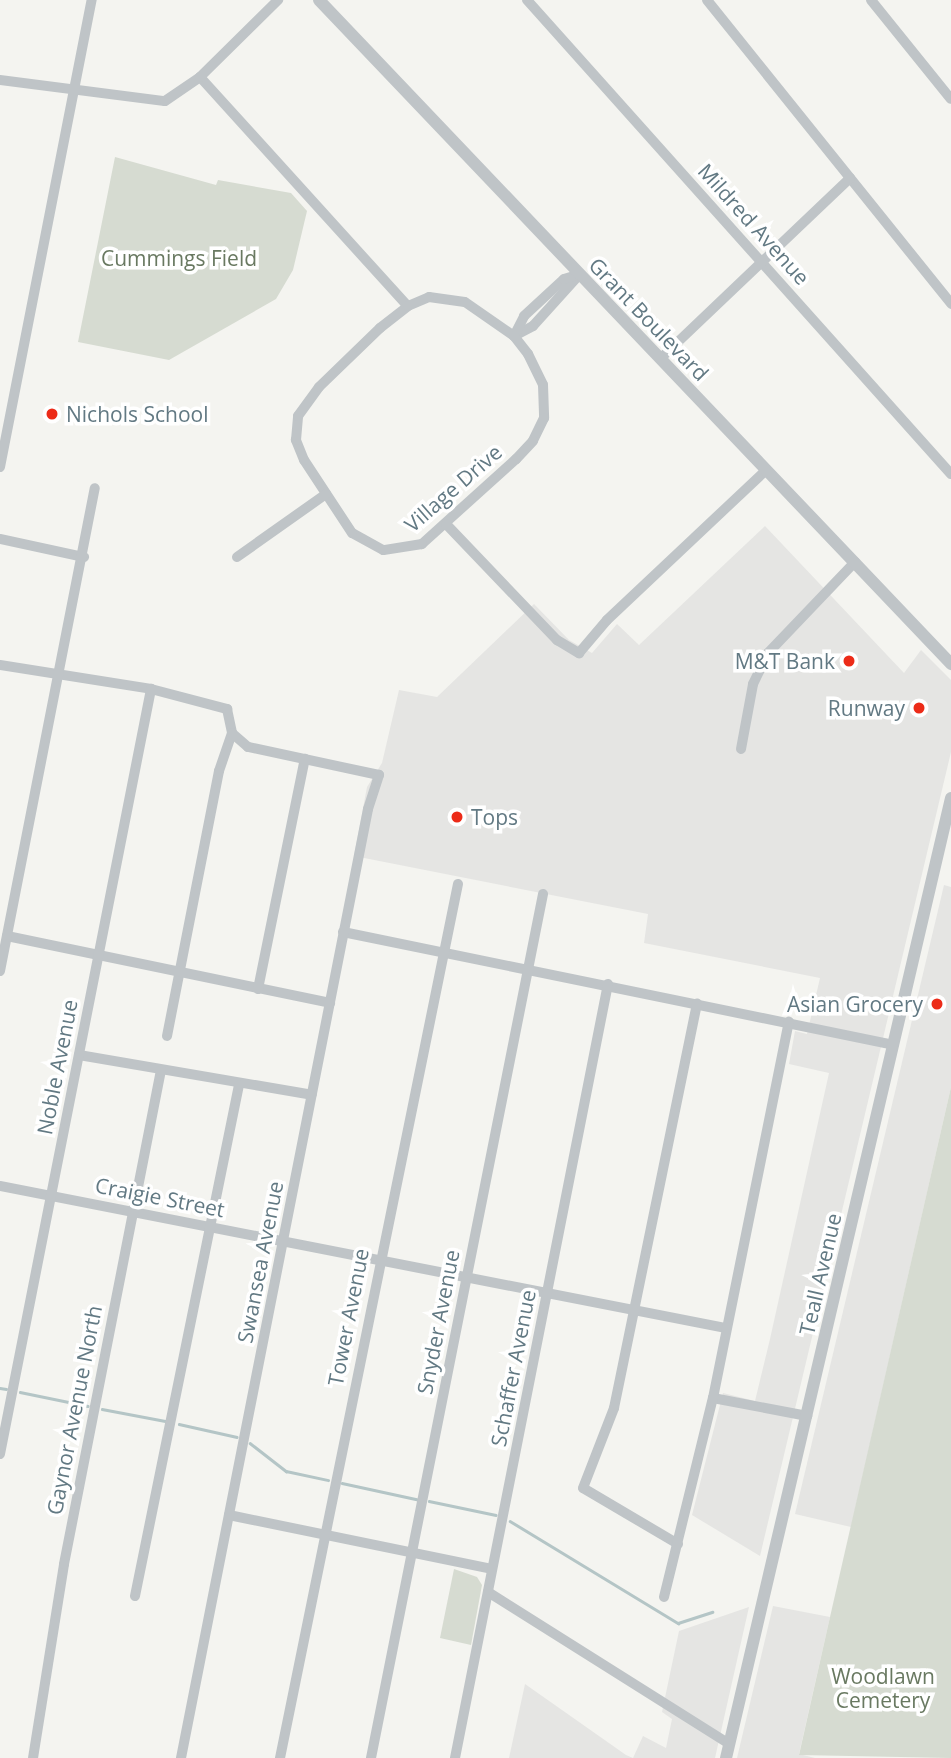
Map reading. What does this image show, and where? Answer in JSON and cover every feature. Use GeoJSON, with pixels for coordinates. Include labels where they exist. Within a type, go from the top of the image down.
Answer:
{"type":"FeatureCollection","features":[{"type":"Feature","properties":{"kind":"street"},"geometry":{"type":"LineString","coordinates":[[0,467],[92,0]]}},
{"type":"Feature","properties":{"kind":"street"},"geometry":{"type":"LineString","coordinates":[[0,80],[165,101],[200,77],[278,0]]}},
{"type":"Feature","properties":{"kind":"street","name":"Grant Boulevard"},"geometry":{"type":"LineString","coordinates":[[319,0],[951,664]]}},
{"type":"Feature","properties":{"kind":"street"},"geometry":{"type":"LineString","coordinates":[[332,0],[335,16]]}},
{"type":"Feature","properties":{"kind":"street","name":"Mildred Avenue"},"geometry":{"type":"LineString","coordinates":[[527,0],[951,474]]}},
{"type":"Feature","properties":{"kind":"street"},"geometry":{"type":"LineString","coordinates":[[706,0],[951,304]]}},
{"type":"Feature","properties":{"kind":"street"},"geometry":{"type":"LineString","coordinates":[[871,0],[951,99]]}},
{"type":"Feature","properties":{"kind":"street"},"geometry":{"type":"LineString","coordinates":[[200,77],[408,306]]}},
{"type":"Feature","properties":{"kind":"street"},"geometry":{"type":"LineString","coordinates":[[661,358],[850,178]]}},
{"type":"Feature","properties":{"kind":"street"},"geometry":{"type":"LineString","coordinates":[[513,336],[524,316],[564,279],[580,274]]}},
{"type":"Feature","properties":{"kind":"street","name":"Village Drive"},"geometry":{"type":"LineString","coordinates":[[429,297],[452,298],[485,314],[513,336],[543,385],[546,408],[541,429],[516,459],[446,524],[414,548],[383,550],[352,533],[298,448],[296,427],[302,407],[408,306],[429,297]]}},
{"type":"Feature","properties":{"kind":"street"},"geometry":{"type":"LineString","coordinates":[[446,524],[557,640],[579,653],[766,470]]}},
{"type":"Feature","properties":{"kind":"street"},"geometry":{"type":"LineString","coordinates":[[0,971],[84,557],[95,488]]}},
{"type":"Feature","properties":{"kind":"street"},"geometry":{"type":"LineString","coordinates":[[237,557],[326,494]]}},
{"type":"Feature","properties":{"kind":"street"},"geometry":{"type":"LineString","coordinates":[[0,539],[84,557]]}},
{"type":"Feature","properties":{"kind":"street"},"geometry":{"type":"LineString","coordinates":[[741,749],[753,684],[768,653],[855,562]]}},
{"type":"Feature","properties":{"kind":"street"},"geometry":{"type":"LineString","coordinates":[[926,637],[951,647]]}},
{"type":"Feature","properties":{"kind":"street"},"geometry":{"type":"LineString","coordinates":[[0,666],[58,677],[151,689],[216,703],[227,709],[232,733],[219,771],[167,1037]]}},
{"type":"Feature","properties":{"kind":"street","name":"Noble Avenue"},"geometry":{"type":"LineString","coordinates":[[0,1454],[151,689]]}},
{"type":"Feature","properties":{"kind":"street"},"geometry":{"type":"LineString","coordinates":[[232,733],[248,747],[305,759],[258,989]]}},
{"type":"Feature","properties":{"kind":"street","name":"Swansea Avenue"},"geometry":{"type":"LineString","coordinates":[[181,1758],[343,932],[379,775],[305,759]]}},
{"type":"Feature","properties":{"kind":"street","name":"Teall Avenue"},"geometry":{"type":"LineString","coordinates":[[726,1758],[951,799]]}},
{"type":"Feature","properties":{"kind":"street","name":"Tower Avenue"},"geometry":{"type":"LineString","coordinates":[[280,1758],[379,1260],[458,884]]}},
{"type":"Feature","properties":{"kind":"street","name":"Snyder Avenue"},"geometry":{"type":"LineString","coordinates":[[371,1758],[542,894]]}},
{"type":"Feature","properties":{"kind":"street"},"geometry":{"type":"LineString","coordinates":[[343,932],[894,1045]]}},
{"type":"Feature","properties":{"kind":"street"},"geometry":{"type":"LineString","coordinates":[[7,936],[330,1003]]}},
{"type":"Feature","properties":{"kind":"street","name":"Schaffer Avenue"},"geometry":{"type":"LineString","coordinates":[[455,1758],[608,985]]}},
{"type":"Feature","properties":{"kind":"street"},"geometry":{"type":"LineString","coordinates":[[678,1544],[583,1488],[609,1429],[697,1003]]}},
{"type":"Feature","properties":{"kind":"street"},"geometry":{"type":"LineString","coordinates":[[664,1597],[694,1484],[713,1398],[789,1022]]}},
{"type":"Feature","properties":{"kind":"street"},"geometry":{"type":"LineString","coordinates":[[79,1055],[239,1085],[312,1095]]}},
{"type":"Feature","properties":{"kind":"street","name":"Gaynor Avenue North"},"geometry":{"type":"LineString","coordinates":[[33,1758],[64,1564],[161,1070]]}},
{"type":"Feature","properties":{"kind":"street"},"geometry":{"type":"LineString","coordinates":[[135,1596],[239,1085]]}},
{"type":"Feature","properties":{"kind":"street","name":"Craigie Street"},"geometry":{"type":"LineString","coordinates":[[0,1186],[726,1328]]}},
{"type":"Feature","properties":{"kind":"street"},"geometry":{"type":"LineString","coordinates":[[713,1398],[807,1416]]}},
{"type":"Feature","properties":{"kind":"street"},"geometry":{"type":"LineString","coordinates":[[229,1515],[492,1569]]}},
{"type":"Feature","properties":{"kind":"street"},"geometry":{"type":"LineString","coordinates":[[488,1592],[729,1744]]}},
{"type":"Feature","properties":{"kind":"shaded area"},"geometry":{"type":"Polygon","coordinates":[[[765,526],[904,673],[921,650],[951,680],[951,752],[760,1556],[692,1515],[723,1393],[755,1401],[770,1339],[829,1073],[789,1064],[795,1031],[807,1034],[820,978],[644,943],[648,914],[354,856],[367,787],[382,763],[399,690],[437,697],[534,604],[569,640],[592,653],[617,624],[639,645],[765,526]]]}},
{"type":"Feature","properties":{"kind":"shaded area"},"geometry":{"type":"Polygon","coordinates":[[[944,885],[951,887],[951,1087],[851,1527],[795,1514],[944,885]]]}},
{"type":"Feature","properties":{"kind":"shaded area"},"geometry":{"type":"Polygon","coordinates":[[[773,1606],[830,1617],[799,1754],[815,1758],[737,1758],[773,1606]]]}},
{"type":"Feature","properties":{"kind":"shaded area"},"geometry":{"type":"Polygon","coordinates":[[[749,1607],[715,1758],[633,1758],[643,1736],[666,1748],[672,1719],[662,1712],[679,1631],[749,1607]]]}},
{"type":"Feature","properties":{"kind":"shaded area"},"geometry":{"type":"Polygon","coordinates":[[[525,1684],[626,1755],[633,1758],[509,1758],[525,1684]]]}},
{"type":"Feature","properties":{"kind":"green space","name":"Cummings Field"},"geometry":{"type":"Polygon","coordinates":[[[115,157],[216,185],[218,180],[291,193],[307,211],[293,270],[276,299],[169,360],[78,342],[115,157]]]}},
{"type":"Feature","properties":{"kind":"green space","name":"Woodlawn Cemetery"},"geometry":{"type":"Polygon","coordinates":[[[951,1087],[951,1758],[799,1755],[830,1617],[951,1087]]]}},
{"type":"Feature","properties":{"kind":"green space"},"geometry":{"type":"Polygon","coordinates":[[[454,1569],[477,1577],[482,1585],[471,1645],[440,1638],[454,1569]]]}},
{"type":"Feature","properties":{"kind":"waterway"},"geometry":{"type":"LineString","coordinates":[[0,1388],[6,1389]]}},
{"type":"Feature","properties":{"kind":"waterway"},"geometry":{"type":"LineString","coordinates":[[20,1392],[88,1406]]}},
{"type":"Feature","properties":{"kind":"waterway"},"geometry":{"type":"LineString","coordinates":[[102,1409],[165,1421]]}},
{"type":"Feature","properties":{"kind":"waterway"},"geometry":{"type":"LineString","coordinates":[[179,1424],[237,1437]]}},
{"type":"Feature","properties":{"kind":"waterway"},"geometry":{"type":"LineString","coordinates":[[250,1443],[286,1471],[328,1480]]}},
{"type":"Feature","properties":{"kind":"waterway"},"geometry":{"type":"LineString","coordinates":[[342,1483],[416,1499]]}},
{"type":"Feature","properties":{"kind":"waterway"},"geometry":{"type":"LineString","coordinates":[[429,1501],[496,1515]]}},
{"type":"Feature","properties":{"kind":"waterway"},"geometry":{"type":"LineString","coordinates":[[510,1521],[678,1623],[712,1612]]}},
{"type":"Feature","properties":{"kind":"place","name":"Nichols School"},"geometry":{"type":"Point","coordinates":[52,414]}},
{"type":"Feature","properties":{"kind":"place","name":"M&T Bank"},"geometry":{"type":"Point","coordinates":[849,661]}},
{"type":"Feature","properties":{"kind":"place","name":"Runway"},"geometry":{"type":"Point","coordinates":[919,708]}},
{"type":"Feature","properties":{"kind":"place","name":"Tops"},"geometry":{"type":"Point","coordinates":[457,817]}},
{"type":"Feature","properties":{"kind":"place","name":"Asian Grocery"},"geometry":{"type":"Point","coordinates":[937,1004]}}]}
